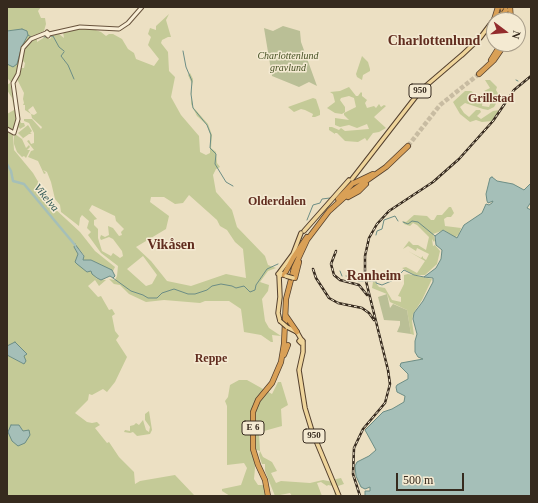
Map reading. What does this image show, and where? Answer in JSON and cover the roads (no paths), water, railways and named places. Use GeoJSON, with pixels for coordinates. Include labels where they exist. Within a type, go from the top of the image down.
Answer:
{"type":"FeatureCollection","features":[{"type":"Feature","properties":{"kind":"highway"},"geometry":{"type":"LineString","coordinates":[[504,44],[492,62],[478,74],[491,60],[504,44]]}},
{"type":"Feature","properties":{"kind":"highway"},"geometry":{"type":"LineString","coordinates":[[486,73],[499,52]]}},
{"type":"Feature","properties":{"kind":"highway","name":"E 6"},"geometry":{"type":"LineString","coordinates":[[281,274],[295,254],[303,232],[338,200],[372,177],[407,145]]}},
{"type":"Feature","properties":{"kind":"highway","name":"E 6"},"geometry":{"type":"LineString","coordinates":[[280,364],[284,344],[285,310],[290,280],[305,244],[351,180],[372,177]]}},
{"type":"Feature","properties":{"kind":"highway","name":"E 6"},"geometry":{"type":"LineString","coordinates":[[268,496],[265,480],[257,463],[254,449],[253,414],[258,400],[271,383],[278,369],[283,349],[283,308],[286,286],[303,232]]}},
{"type":"Feature","properties":{"kind":"highway","name":"E 6"},"geometry":{"type":"LineString","coordinates":[[294,278],[305,244]]}},
{"type":"Feature","properties":{"kind":"highway"},"geometry":{"type":"LineString","coordinates":[[285,310],[287,320],[301,340]]}},
{"type":"Feature","properties":{"kind":"highway","name":"E 6"},"geometry":{"type":"LineString","coordinates":[[271,383],[288,345]]}},
{"type":"Feature","properties":{"kind":"main road"},"geometry":{"type":"LineString","coordinates":[[7,129],[13,132],[18,119],[13,82],[18,72],[23,46],[30,39],[53,32],[81,27],[119,29],[127,24],[142,7]]}},
{"type":"Feature","properties":{"kind":"main road","name":"950"},"geometry":{"type":"LineString","coordinates":[[303,232],[351,180],[421,90],[480,38],[502,10]]}},
{"type":"Feature","properties":{"kind":"main road"},"geometry":{"type":"LineString","coordinates":[[294,278],[281,274],[278,313],[280,321],[301,340]]}},
{"type":"Feature","properties":{"kind":"main road","name":"950"},"geometry":{"type":"LineString","coordinates":[[301,340],[303,352],[299,370],[305,408],[312,431],[339,496]]}},
{"type":"Feature","properties":{"kind":"water"},"geometry":{"type":"Polygon","coordinates":[[[22,29],[27,31],[28,35],[22,46],[17,64],[13,67],[7,64],[7,31],[22,29]]]}},
{"type":"Feature","properties":{"kind":"water"},"geometry":{"type":"Polygon","coordinates":[[[492,177],[497,181],[513,184],[524,190],[531,183],[531,202],[527,208],[531,210],[531,496],[365,496],[365,491],[370,491],[370,487],[365,489],[361,487],[356,476],[355,466],[357,462],[369,456],[376,450],[365,430],[383,412],[404,402],[405,396],[397,392],[396,387],[408,379],[408,374],[400,366],[401,363],[423,359],[418,357],[415,352],[415,341],[417,334],[413,319],[414,313],[423,301],[433,282],[433,278],[424,277],[436,268],[441,259],[442,250],[436,245],[435,236],[443,230],[457,238],[464,225],[482,213],[486,204],[489,205],[492,203],[493,201],[488,203],[486,194],[490,178],[492,177]]]}},
{"type":"Feature","properties":{"kind":"water"},"geometry":{"type":"Polygon","coordinates":[[[75,244],[84,256],[83,260],[91,260],[112,270],[115,276],[113,278],[110,276],[101,280],[92,274],[91,271],[87,272],[77,264],[75,262],[78,254],[74,247],[75,244]]]}},
{"type":"Feature","properties":{"kind":"water"},"geometry":{"type":"Polygon","coordinates":[[[15,342],[27,354],[24,356],[26,361],[24,364],[7,355],[7,346],[15,342]]]}},
{"type":"Feature","properties":{"kind":"water"},"geometry":{"type":"Polygon","coordinates":[[[11,425],[19,425],[23,431],[29,430],[30,435],[25,443],[18,446],[12,441],[8,432],[11,425]]]}},
{"type":"Feature","properties":{"kind":"waterway"},"geometry":{"type":"LineString","coordinates":[[44,37],[53,36],[59,47],[64,51]]}},
{"type":"Feature","properties":{"kind":"waterway"},"geometry":{"type":"LineString","coordinates":[[183,51],[186,67],[192,81],[191,94],[193,108],[207,125],[211,135],[210,148],[216,154],[215,164],[226,182],[233,186]]}},
{"type":"Feature","properties":{"kind":"waterway"},"geometry":{"type":"LineString","coordinates":[[64,52],[61,56],[68,65],[74,79]]}},
{"type":"Feature","properties":{"kind":"waterway","name":"Vikelva"},"geometry":{"type":"LineString","coordinates":[[7,164],[11,171],[13,181],[24,184],[75,245]]}},
{"type":"Feature","properties":{"kind":"waterway"},"geometry":{"type":"LineString","coordinates":[[307,220],[313,205],[320,203],[322,199],[330,198]]}},
{"type":"Feature","properties":{"kind":"waterway"},"geometry":{"type":"LineString","coordinates":[[376,235],[377,231],[382,229],[384,220],[395,216],[398,221]]}},
{"type":"Feature","properties":{"kind":"waterway"},"geometry":{"type":"LineString","coordinates":[[403,222],[408,224],[412,221],[418,222],[435,236]]}},
{"type":"Feature","properties":{"kind":"waterway","name":"Vikelva"},"geometry":{"type":"LineString","coordinates":[[113,278],[131,291],[148,298],[157,298],[162,293],[174,289],[188,294],[195,294],[207,290],[212,286],[221,284],[236,288],[244,286],[250,292],[255,290],[256,285],[267,269],[278,264]]}},
{"type":"Feature","properties":{"kind":"waterway","name":"Vikelva"},"geometry":{"type":"LineString","coordinates":[[399,275],[404,270],[414,275],[424,277]]}},
{"type":"Feature","properties":{"kind":"waterway","name":"Vikelva"},"geometry":{"type":"LineString","coordinates":[[340,271],[342,276]]}},
{"type":"Feature","properties":{"kind":"waterway","name":"Vikelva"},"geometry":{"type":"LineString","coordinates":[[346,276],[353,277],[358,281],[376,281],[376,283],[382,285],[396,279],[398,276]]}},
{"type":"Feature","properties":{"kind":"tunnel"},"geometry":{"type":"LineString","coordinates":[[408,146],[440,105],[479,74]]}},
{"type":"Feature","properties":{"kind":"railway"},"geometry":{"type":"LineString","coordinates":[[360,496],[353,474],[354,448],[363,429],[385,403],[390,384],[388,370],[365,277],[365,256],[369,238],[377,224],[389,211],[433,182],[459,159],[493,121],[514,90],[531,76]]}},
{"type":"Feature","properties":{"kind":"railway"},"geometry":{"type":"LineString","coordinates":[[336,251],[331,264],[334,275],[340,280],[359,285],[367,295]]}},
{"type":"Feature","properties":{"kind":"railway"},"geometry":{"type":"LineString","coordinates":[[313,269],[316,278],[329,298],[338,303],[362,308],[369,313],[374,320]]}},
{"type":"Feature","properties":{"kind":"district","name":"Charlottenlund"},"geometry":{"type":"Point","coordinates":[434,41]}},
{"type":"Feature","properties":{"kind":"district","name":"Grillstad"},"geometry":{"type":"Point","coordinates":[491,99]}},
{"type":"Feature","properties":{"kind":"district","name":"Olderdalen"},"geometry":{"type":"Point","coordinates":[277,202]}},
{"type":"Feature","properties":{"kind":"district","name":"Vikåsen"},"geometry":{"type":"Point","coordinates":[171,245]}},
{"type":"Feature","properties":{"kind":"district","name":"Ranheim"},"geometry":{"type":"Point","coordinates":[374,276]}},
{"type":"Feature","properties":{"kind":"district","name":"Reppe"},"geometry":{"type":"Point","coordinates":[211,359]}},
{"type":"Feature","properties":{"kind":"park label","name":"Charlottenlund gravlund"},"geometry":{"type":"Point","coordinates":[288,62]}}]}
